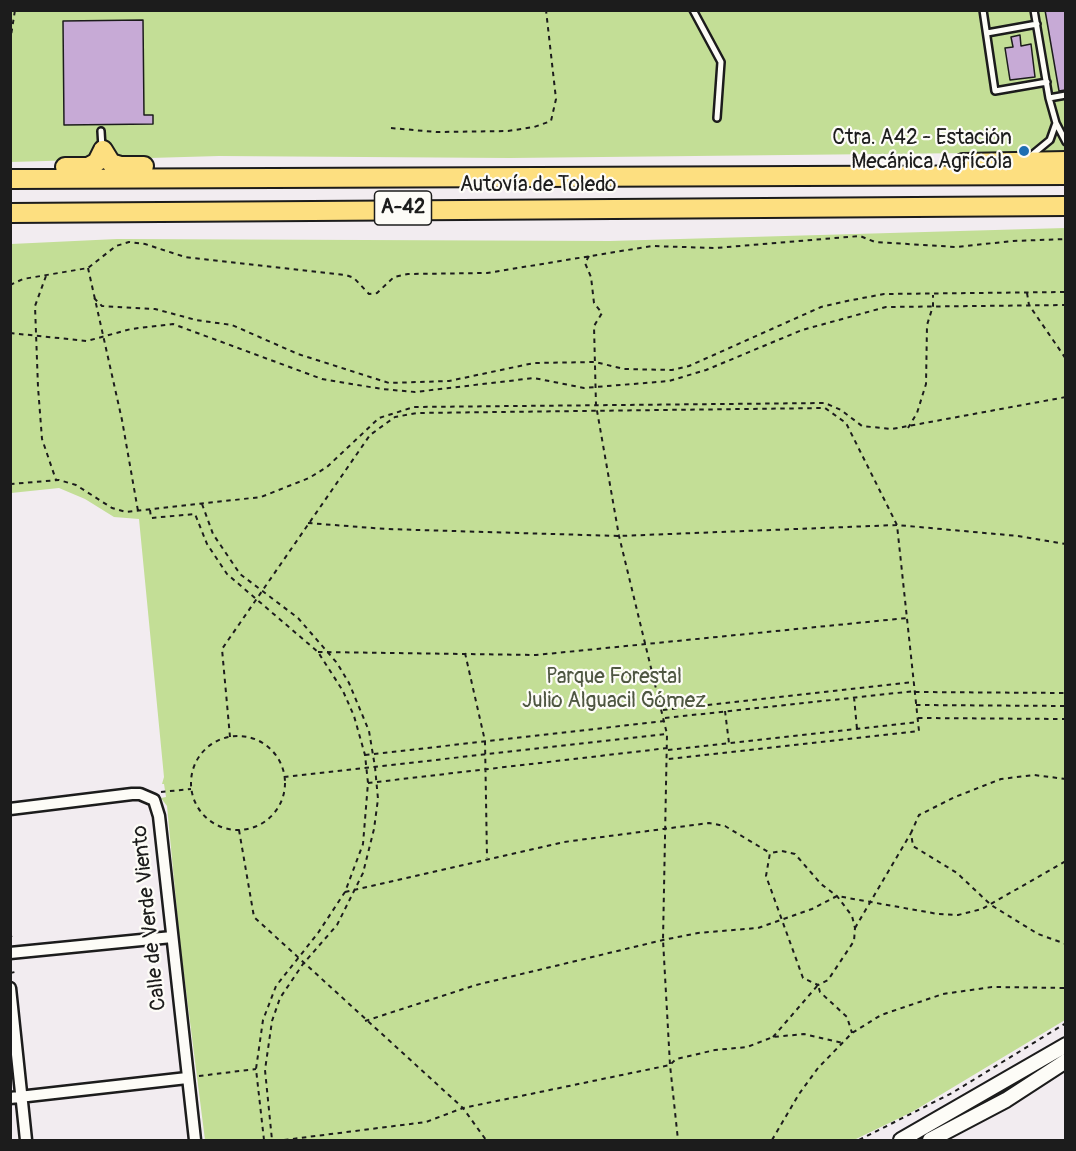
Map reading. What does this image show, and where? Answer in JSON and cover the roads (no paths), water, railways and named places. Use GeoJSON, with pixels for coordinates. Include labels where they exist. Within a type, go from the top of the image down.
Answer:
{"type":"FeatureCollection","features":[{"type":"Feature","properties":{"kind":"highway"},"geometry":{"type":"LineString","coordinates":[[10,168],[88,167],[97,162],[102,141],[111,163],[121,166],[275,166],[318,178]]}},
{"type":"Feature","properties":{"kind":"highway"},"geometry":{"type":"LineString","coordinates":[[866,175],[912,164],[1065,162]]}},
{"type":"Feature","properties":{"kind":"highway","name":"Autovía de Toledo"},"geometry":{"type":"LineString","coordinates":[[10,178],[1065,175]]}},
{"type":"Feature","properties":{"kind":"highway","name":"Autovía de Toledo"},"geometry":{"type":"LineString","coordinates":[[10,213],[392,208],[1065,206]]}},
{"type":"Feature","properties":{"kind":"highway"},"geometry":{"type":"LineString","coordinates":[[10,224],[71,213]]}},
{"type":"Feature","properties":{"kind":"main road"},"geometry":{"type":"LineString","coordinates":[[901,1140],[1065,1045]]}},
{"type":"Feature","properties":{"kind":"main road"},"geometry":{"type":"LineString","coordinates":[[930,1140],[1006,1100],[1065,1061]]}},
{"type":"Feature","properties":{"kind":"street","name":"Calle de Verde Viento"},"geometry":{"type":"LineString","coordinates":[[10,809],[140,794],[154,800],[159,816],[172,937],[192,1077],[195,1140]]}},
{"type":"Feature","properties":{"kind":"street"},"geometry":{"type":"LineString","coordinates":[[10,953],[172,937]]}},
{"type":"Feature","properties":{"kind":"street"},"geometry":{"type":"LineString","coordinates":[[10,988],[16,1097],[26,1140]]}},
{"type":"Feature","properties":{"kind":"street"},"geometry":{"type":"LineString","coordinates":[[16,1097],[192,1077]]}},
{"type":"Feature","properties":{"kind":"lane"},"geometry":{"type":"LineString","coordinates":[[693,10],[721,62],[717,118]]}},
{"type":"Feature","properties":{"kind":"lane"},"geometry":{"type":"LineString","coordinates":[[983,10],[995,91],[1047,82]]}},
{"type":"Feature","properties":{"kind":"lane"},"geometry":{"type":"LineString","coordinates":[[1034,10],[1049,98],[1056,123],[1065,142]]}},
{"type":"Feature","properties":{"kind":"lane"},"geometry":{"type":"LineString","coordinates":[[987,33],[1036,24]]}},
{"type":"Feature","properties":{"kind":"lane"},"geometry":{"type":"LineString","coordinates":[[1049,98],[1065,95]]}},
{"type":"Feature","properties":{"kind":"lane"},"geometry":{"type":"LineString","coordinates":[[1027,156],[1037,153],[1050,140],[1056,123]]}},
{"type":"Feature","properties":{"kind":"lane"},"geometry":{"type":"LineString","coordinates":[[956,163],[970,158],[1065,156]]}},
{"type":"Feature","properties":{"kind":"place","name":"Ctra. A42 - Estación Mecánica Agrícola"},"geometry":{"type":"Point","coordinates":[1024,151]}},
{"type":"Feature","properties":{"kind":"park label","name":"Parque Forestal Julio Alguacil Gómez"},"geometry":{"type":"Point","coordinates":[614,690]}}]}
